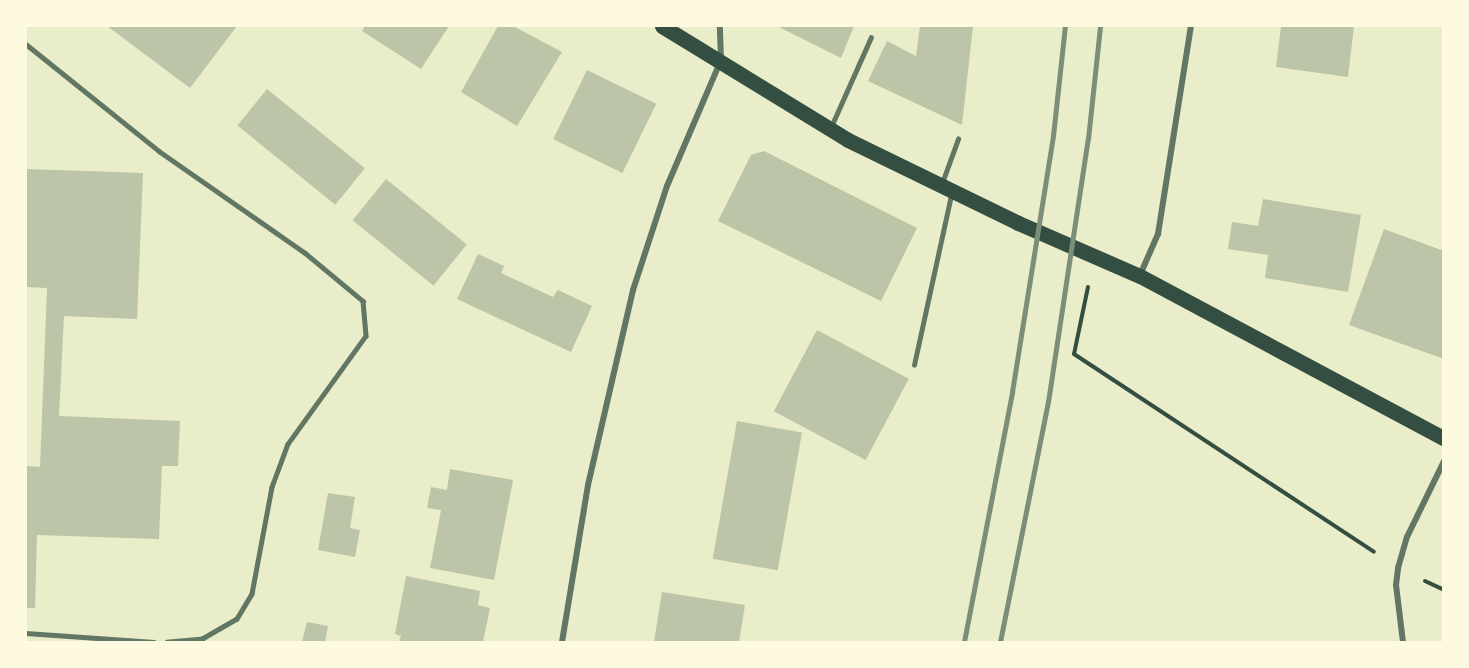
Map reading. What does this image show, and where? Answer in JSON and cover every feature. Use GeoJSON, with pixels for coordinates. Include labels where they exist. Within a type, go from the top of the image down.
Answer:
{"type":"FeatureCollection","features":[{"type":"Feature","properties":{"kind":"main road"},"geometry":{"type":"LineString","coordinates":[[662,26],[721,60],[830,129],[946,188],[1140,276],[1443,438]]}},
{"type":"Feature","properties":{"kind":"street"},"geometry":{"type":"LineString","coordinates":[[562,642],[590,474],[633,290],[667,186],[721,60],[720,26]]}},
{"type":"Feature","properties":{"kind":"street"},"geometry":{"type":"LineString","coordinates":[[1140,276],[1158,234],[1191,26]]}},
{"type":"Feature","properties":{"kind":"street"},"geometry":{"type":"LineString","coordinates":[[1403,642],[1396,585],[1398,568],[1407,537],[1443,461]]}},
{"type":"Feature","properties":{"kind":"lane"},"geometry":{"type":"LineString","coordinates":[[830,129],[871,37]]}},
{"type":"Feature","properties":{"kind":"lane"},"geometry":{"type":"LineString","coordinates":[[26,44],[159,151],[303,252],[363,301],[366,336],[288,444],[272,487],[252,594],[237,619],[203,639],[167,642]]}},
{"type":"Feature","properties":{"kind":"lane"},"geometry":{"type":"LineString","coordinates":[[914,365],[946,188],[958,139]]}},
{"type":"Feature","properties":{"kind":"lane"},"geometry":{"type":"LineString","coordinates":[[26,633],[154,642]]}},
{"type":"Feature","properties":{"kind":"path"},"geometry":{"type":"LineString","coordinates":[[1078,281],[1088,286],[1074,354],[1398,568],[1443,590]]}},
{"type":"Feature","properties":{"kind":"building"},"geometry":{"type":"Polygon","coordinates":[[[107,26],[237,26],[190,88],[107,26]]]}},
{"type":"Feature","properties":{"kind":"building"},"geometry":{"type":"Polygon","coordinates":[[[365,26],[449,26],[421,69],[362,31],[365,26]]]}},
{"type":"Feature","properties":{"kind":"building"},"geometry":{"type":"Polygon","coordinates":[[[498,26],[513,26],[562,52],[517,126],[461,92],[498,26]]]}},
{"type":"Feature","properties":{"kind":"building"},"geometry":{"type":"Polygon","coordinates":[[[777,26],[854,26],[841,58],[777,26]]]}},
{"type":"Feature","properties":{"kind":"building"},"geometry":{"type":"Polygon","coordinates":[[[920,26],[973,26],[962,125],[868,81],[887,41],[916,56],[920,26]]]}},
{"type":"Feature","properties":{"kind":"building"},"geometry":{"type":"Polygon","coordinates":[[[1281,26],[1354,26],[1348,77],[1276,67],[1281,26]]]}},
{"type":"Feature","properties":{"kind":"building"},"geometry":{"type":"Polygon","coordinates":[[[587,70],[656,104],[622,173],[553,139],[587,70]]]}},
{"type":"Feature","properties":{"kind":"building"},"geometry":{"type":"Polygon","coordinates":[[[267,89],[365,168],[335,205],[237,126],[267,89]]]}},
{"type":"Feature","properties":{"kind":"building"},"geometry":{"type":"Polygon","coordinates":[[[764,151],[917,228],[881,301],[718,221],[751,155],[764,151]]]}},
{"type":"Feature","properties":{"kind":"building"},"geometry":{"type":"Polygon","coordinates":[[[26,169],[143,173],[137,319],[64,316],[59,416],[180,421],[178,466],[162,466],[159,539],[37,535],[35,608],[26,608],[26,466],[40,467],[47,288],[26,287],[26,169]]]}},
{"type":"Feature","properties":{"kind":"building"},"geometry":{"type":"Polygon","coordinates":[[[386,179],[467,244],[433,286],[353,220],[386,179]]]}},
{"type":"Feature","properties":{"kind":"building"},"geometry":{"type":"Polygon","coordinates":[[[1263,199],[1361,215],[1348,292],[1265,278],[1268,255],[1228,249],[1232,222],[1258,226],[1263,199]]]}},
{"type":"Feature","properties":{"kind":"building"},"geometry":{"type":"Polygon","coordinates":[[[1384,229],[1444,251],[1444,359],[1349,325],[1384,229]]]}},
{"type":"Feature","properties":{"kind":"building"},"geometry":{"type":"Polygon","coordinates":[[[478,254],[504,266],[501,273],[553,297],[558,290],[592,306],[571,352],[457,299],[478,254]]]}},
{"type":"Feature","properties":{"kind":"building"},"geometry":{"type":"Polygon","coordinates":[[[817,330],[909,379],[866,460],[774,411],[817,330]]]}},
{"type":"Feature","properties":{"kind":"building"},"geometry":{"type":"Polygon","coordinates":[[[737,421],[802,432],[778,570],[713,559],[737,421]]]}},
{"type":"Feature","properties":{"kind":"building"},"geometry":{"type":"Polygon","coordinates":[[[450,469],[513,480],[494,580],[430,568],[441,510],[427,508],[431,487],[447,490],[450,469]]]}},
{"type":"Feature","properties":{"kind":"building"},"geometry":{"type":"Polygon","coordinates":[[[328,493],[355,497],[350,528],[360,530],[355,557],[318,550],[328,493]]]}},
{"type":"Feature","properties":{"kind":"building"},"geometry":{"type":"Polygon","coordinates":[[[406,576],[480,591],[478,605],[490,608],[483,642],[399,642],[401,636],[395,634],[406,576]]]}},
{"type":"Feature","properties":{"kind":"building"},"geometry":{"type":"Polygon","coordinates":[[[662,592],[745,605],[739,642],[654,642],[662,592]]]}},
{"type":"Feature","properties":{"kind":"building"},"geometry":{"type":"Polygon","coordinates":[[[307,622],[328,626],[325,642],[302,642],[307,622]]]}},
{"type":"Feature","properties":{"kind":"railway"},"geometry":{"type":"LineString","coordinates":[[964,642],[1012,392],[1053,136],[1065,26]]}},
{"type":"Feature","properties":{"kind":"railway"},"geometry":{"type":"LineString","coordinates":[[1000,642],[1048,402],[1088,139],[1100,26]]}}]}
